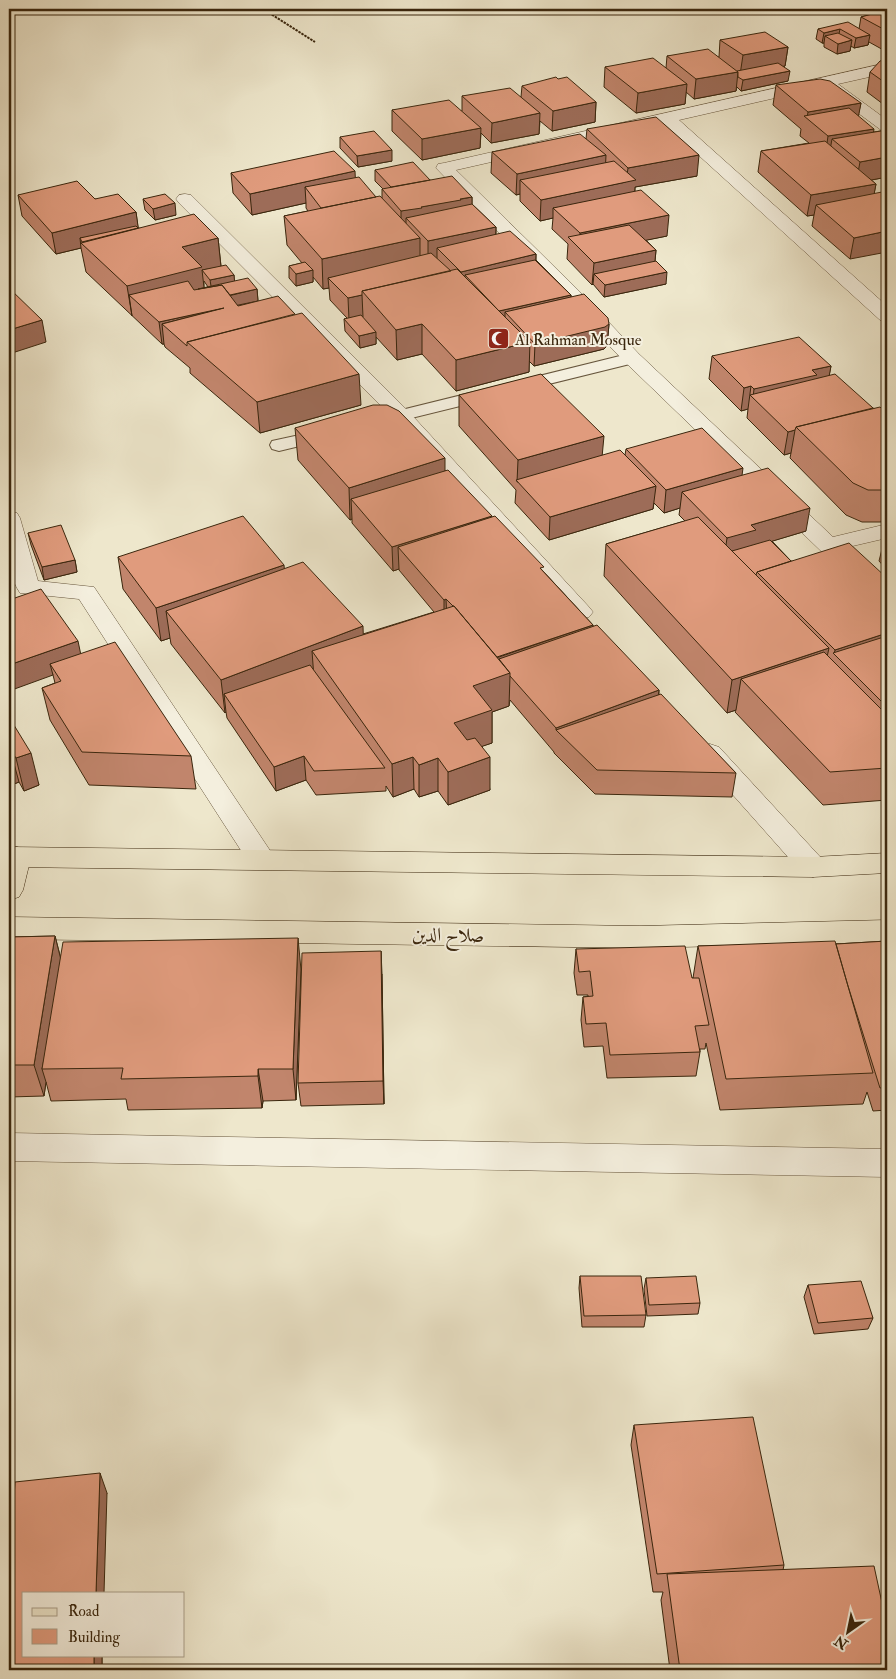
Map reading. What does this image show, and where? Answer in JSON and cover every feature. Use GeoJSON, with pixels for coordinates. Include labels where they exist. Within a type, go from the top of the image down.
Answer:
{"type":"FeatureCollection","features":[{"type":"Feature","properties":{"kind":"main road"},"geometry":{"type":"LineString","coordinates":[[9,890],[13,857],[813,867],[887,863]]}},
{"type":"Feature","properties":{"kind":"main road","name":"صلاح الدين"},"geometry":{"type":"LineString","coordinates":[[9,928],[640,938],[887,930]]}},
{"type":"Feature","properties":{"kind":"street"},"geometry":{"type":"LineString","coordinates":[[887,68],[668,119],[444,168],[572,295],[632,358],[829,544],[887,602]]}},
{"type":"Feature","properties":{"kind":"street"},"geometry":{"type":"LineString","coordinates":[[826,83],[887,127]]}},
{"type":"Feature","properties":{"kind":"street"},"geometry":{"type":"LineString","coordinates":[[668,119],[887,316]]}},
{"type":"Feature","properties":{"kind":"street"},"geometry":{"type":"LineString","coordinates":[[185,199],[402,416],[594,627]]}},
{"type":"Feature","properties":{"kind":"street"},"geometry":{"type":"LineString","coordinates":[[9,518],[28,588],[86,592],[261,859]]}},
{"type":"Feature","properties":{"kind":"street"},"geometry":{"type":"LineString","coordinates":[[829,544],[887,531]]}},
{"type":"Feature","properties":{"kind":"street"},"geometry":{"type":"LineString","coordinates":[[694,736],[813,867]]}},
{"type":"Feature","properties":{"kind":"street"},"geometry":{"type":"LineString","coordinates":[[9,1146],[887,1163]]}},
{"type":"Feature","properties":{"kind":"lane"},"geometry":{"type":"LineString","coordinates":[[364,425],[632,358]]}},
{"type":"Feature","properties":{"kind":"lane"},"geometry":{"type":"LineString","coordinates":[[279,445],[345,429]]}},
{"type":"Feature","properties":{"kind":"path"},"geometry":{"type":"LineString","coordinates":[[263,9],[315,42]]}},
{"type":"Feature","properties":{"kind":"building"},"geometry":{"type":"Polygon","coordinates":[[[887,10],[887,31],[861,17],[887,10]]]}},
{"type":"Feature","properties":{"kind":"building"},"geometry":{"type":"Polygon","coordinates":[[[848,22],[870,35],[856,38],[840,29],[824,33],[818,29],[848,22]]]}},
{"type":"Feature","properties":{"kind":"building"},"geometry":{"type":"Polygon","coordinates":[[[765,32],[788,47],[743,55],[720,40],[765,32]]]}},
{"type":"Feature","properties":{"kind":"building"},"geometry":{"type":"Polygon","coordinates":[[[838,33],[852,40],[838,44],[825,36],[838,33]]]}},
{"type":"Feature","properties":{"kind":"building"},"geometry":{"type":"Polygon","coordinates":[[[708,49],[738,72],[696,79],[667,56],[708,49]]]}},
{"type":"Feature","properties":{"kind":"building"},"geometry":{"type":"Polygon","coordinates":[[[653,58],[687,84],[638,93],[605,67],[653,58]]]}},
{"type":"Feature","properties":{"kind":"building"},"geometry":{"type":"Polygon","coordinates":[[[887,59],[887,84],[870,72],[880,61],[887,59]]]}},
{"type":"Feature","properties":{"kind":"building"},"geometry":{"type":"Polygon","coordinates":[[[778,63],[790,71],[743,80],[738,77],[737,71],[778,63]]]}},
{"type":"Feature","properties":{"kind":"building"},"geometry":{"type":"Polygon","coordinates":[[[556,77],[558,79],[567,77],[596,102],[553,111],[522,86],[556,77]]]}},
{"type":"Feature","properties":{"kind":"building"},"geometry":{"type":"Polygon","coordinates":[[[820,79],[830,81],[861,103],[808,112],[776,85],[820,79]]]}},
{"type":"Feature","properties":{"kind":"building"},"geometry":{"type":"Polygon","coordinates":[[[510,88],[540,113],[492,123],[462,96],[510,88]]]}},
{"type":"Feature","properties":{"kind":"building"},"geometry":{"type":"Polygon","coordinates":[[[449,100],[481,128],[422,139],[392,110],[449,100]]]}},
{"type":"Feature","properties":{"kind":"building"},"geometry":{"type":"Polygon","coordinates":[[[849,108],[874,129],[828,136],[804,116],[849,108]]]}},
{"type":"Feature","properties":{"kind":"building"},"geometry":{"type":"Polygon","coordinates":[[[656,117],[699,155],[628,168],[587,129],[656,117]]]}},
{"type":"Feature","properties":{"kind":"building"},"geometry":{"type":"Polygon","coordinates":[[[887,130],[887,157],[860,162],[832,139],[887,130]]]}},
{"type":"Feature","properties":{"kind":"building"},"geometry":{"type":"Polygon","coordinates":[[[374,131],[392,150],[357,156],[340,137],[374,131]]]}},
{"type":"Feature","properties":{"kind":"building"},"geometry":{"type":"Polygon","coordinates":[[[580,134],[606,155],[517,174],[492,152],[580,134]]]}},
{"type":"Feature","properties":{"kind":"building"},"geometry":{"type":"Polygon","coordinates":[[[825,141],[876,184],[811,195],[761,151],[825,141]]]}},
{"type":"Feature","properties":{"kind":"building"},"geometry":{"type":"Polygon","coordinates":[[[334,151],[355,171],[250,194],[231,173],[334,151]]]}},
{"type":"Feature","properties":{"kind":"building"},"geometry":{"type":"Polygon","coordinates":[[[614,161],[636,180],[541,200],[520,180],[614,161]]]}},
{"type":"Feature","properties":{"kind":"building"},"geometry":{"type":"Polygon","coordinates":[[[413,162],[430,180],[391,187],[375,170],[413,162]]]}},
{"type":"Feature","properties":{"kind":"building"},"geometry":{"type":"Polygon","coordinates":[[[452,176],[472,197],[401,211],[382,189],[452,176]]]}},
{"type":"Feature","properties":{"kind":"building"},"geometry":{"type":"Polygon","coordinates":[[[359,177],[376,197],[321,208],[305,187],[359,177]]]}},
{"type":"Feature","properties":{"kind":"building"},"geometry":{"type":"Polygon","coordinates":[[[77,181],[95,199],[118,194],[136,212],[52,233],[18,195],[77,181]]]}},
{"type":"Feature","properties":{"kind":"building"},"geometry":{"type":"Polygon","coordinates":[[[641,190],[669,215],[580,233],[553,208],[641,190]]]}},
{"type":"Feature","properties":{"kind":"building"},"geometry":{"type":"Polygon","coordinates":[[[887,191],[887,231],[854,238],[816,205],[887,191]]]}},
{"type":"Feature","properties":{"kind":"building"},"geometry":{"type":"Polygon","coordinates":[[[165,194],[175,203],[153,209],[143,199],[165,194]]]}},
{"type":"Feature","properties":{"kind":"building"},"geometry":{"type":"Polygon","coordinates":[[[380,196],[420,238],[322,259],[284,216],[380,196]]]}},
{"type":"Feature","properties":{"kind":"building"},"geometry":{"type":"Polygon","coordinates":[[[472,204],[496,227],[428,241],[406,218],[472,204]]]}},
{"type":"Feature","properties":{"kind":"building"},"geometry":{"type":"Polygon","coordinates":[[[194,214],[218,238],[182,247],[202,267],[127,286],[81,243],[194,214]]]}},
{"type":"Feature","properties":{"kind":"building"},"geometry":{"type":"Polygon","coordinates":[[[629,225],[656,250],[594,263],[568,237],[629,225]]]}},
{"type":"Feature","properties":{"kind":"building"},"geometry":{"type":"Polygon","coordinates":[[[136,226],[138,228],[82,242],[80,238],[136,226]]]}},
{"type":"Feature","properties":{"kind":"building"},"geometry":{"type":"Polygon","coordinates":[[[510,231],[536,254],[461,272],[437,248],[510,231]]]}},
{"type":"Feature","properties":{"kind":"building"},"geometry":{"type":"Polygon","coordinates":[[[431,253],[451,271],[362,291],[362,295],[348,298],[328,278],[431,253]]]}},
{"type":"Feature","properties":{"kind":"building"},"geometry":{"type":"Polygon","coordinates":[[[535,260],[571,295],[499,311],[465,275],[535,260]]]}},
{"type":"Feature","properties":{"kind":"building"},"geometry":{"type":"Polygon","coordinates":[[[656,261],[667,272],[605,285],[594,274],[656,261]]]}},
{"type":"Feature","properties":{"kind":"building"},"geometry":{"type":"Polygon","coordinates":[[[305,262],[313,270],[296,274],[289,266],[305,262]]]}},
{"type":"Feature","properties":{"kind":"building"},"geometry":{"type":"Polygon","coordinates":[[[226,265],[234,275],[210,280],[202,270],[226,265]]]}},
{"type":"Feature","properties":{"kind":"building"},"geometry":{"type":"Polygon","coordinates":[[[457,269],[530,342],[456,360],[422,324],[396,330],[362,291],[457,269]]]}},
{"type":"Feature","properties":{"kind":"building"},"geometry":{"type":"Polygon","coordinates":[[[248,278],[257,289],[230,295],[222,285],[198,289],[248,278]]]}},
{"type":"Feature","properties":{"kind":"building"},"geometry":{"type":"Polygon","coordinates":[[[188,281],[194,290],[222,285],[238,306],[278,296],[295,314],[187,342],[187,346],[162,324],[224,308],[159,322],[129,295],[188,281]]]}},
{"type":"Feature","properties":{"kind":"building"},"geometry":{"type":"Polygon","coordinates":[[[9,288],[42,320],[9,330],[9,288]]]}},
{"type":"Feature","properties":{"kind":"building"},"geometry":{"type":"Polygon","coordinates":[[[584,294],[608,318],[609,324],[605,327],[535,344],[505,312],[584,294]]]}},
{"type":"Feature","properties":{"kind":"building"},"geometry":{"type":"Polygon","coordinates":[[[302,313],[359,374],[257,402],[187,342],[302,313]]]}},
{"type":"Feature","properties":{"kind":"building"},"geometry":{"type":"Polygon","coordinates":[[[361,315],[376,332],[359,336],[344,319],[361,315]]]}},
{"type":"Feature","properties":{"kind":"building"},"geometry":{"type":"Polygon","coordinates":[[[799,337],[831,366],[812,370],[817,375],[754,389],[751,386],[744,388],[712,356],[799,337]]]}},
{"type":"Feature","properties":{"kind":"building"},"geometry":{"type":"Polygon","coordinates":[[[541,374],[604,436],[518,460],[459,395],[541,374]]]}},
{"type":"Feature","properties":{"kind":"building"},"geometry":{"type":"Polygon","coordinates":[[[835,374],[873,408],[796,427],[795,430],[788,432],[750,395],[835,374]]]}},
{"type":"Feature","properties":{"kind":"building"},"geometry":{"type":"Polygon","coordinates":[[[373,405],[387,405],[399,411],[445,458],[349,488],[295,428],[373,405]]]}},
{"type":"Feature","properties":{"kind":"building"},"geometry":{"type":"Polygon","coordinates":[[[880,407],[887,414],[887,490],[868,490],[853,483],[796,427],[880,407]]]}},
{"type":"Feature","properties":{"kind":"building"},"geometry":{"type":"Polygon","coordinates":[[[702,428],[743,468],[666,490],[626,449],[702,428]]]}},
{"type":"Feature","properties":{"kind":"building"},"geometry":{"type":"Polygon","coordinates":[[[620,450],[656,486],[550,517],[516,480],[620,450]]]}},
{"type":"Feature","properties":{"kind":"building"},"geometry":{"type":"Polygon","coordinates":[[[768,468],[810,508],[751,525],[756,530],[727,538],[682,492],[768,468]]]}},
{"type":"Feature","properties":{"kind":"building"},"geometry":{"type":"Polygon","coordinates":[[[448,470],[492,516],[392,547],[351,499],[448,470]]]}},
{"type":"Feature","properties":{"kind":"building"},"geometry":{"type":"Polygon","coordinates":[[[243,516],[284,565],[156,608],[118,557],[243,516]]]}},
{"type":"Feature","properties":{"kind":"building"},"geometry":{"type":"Polygon","coordinates":[[[495,516],[544,567],[540,568],[593,625],[497,657],[454,606],[446,599],[444,600],[398,547],[495,516]]]}},
{"type":"Feature","properties":{"kind":"building"},"geometry":{"type":"Polygon","coordinates":[[[698,517],[829,648],[732,680],[606,544],[698,517]]]}},
{"type":"Feature","properties":{"kind":"building"},"geometry":{"type":"Polygon","coordinates":[[[61,525],[75,560],[42,567],[28,533],[61,525]]]}},
{"type":"Feature","properties":{"kind":"building"},"geometry":{"type":"Polygon","coordinates":[[[770,540],[791,561],[757,572],[756,575],[732,551],[770,540]]]}},
{"type":"Feature","properties":{"kind":"building"},"geometry":{"type":"Polygon","coordinates":[[[849,543],[887,578],[887,633],[835,650],[757,572],[849,543]]]}},
{"type":"Feature","properties":{"kind":"building"},"geometry":{"type":"Polygon","coordinates":[[[303,562],[363,626],[221,680],[166,611],[303,562]]]}},
{"type":"Feature","properties":{"kind":"building"},"geometry":{"type":"Polygon","coordinates":[[[41,589],[78,641],[9,665],[9,600],[41,589]]]}},
{"type":"Feature","properties":{"kind":"building"},"geometry":{"type":"Polygon","coordinates":[[[454,606],[510,673],[473,686],[492,710],[454,723],[467,740],[475,738],[490,757],[448,772],[438,758],[419,765],[413,757],[392,764],[312,651],[454,606]]]}},
{"type":"Feature","properties":{"kind":"building"},"geometry":{"type":"Polygon","coordinates":[[[597,625],[659,690],[556,728],[510,676],[510,673],[499,659],[597,625]]]}},
{"type":"Feature","properties":{"kind":"building"},"geometry":{"type":"Polygon","coordinates":[[[887,636],[887,707],[833,653],[887,636]]]}},
{"type":"Feature","properties":{"kind":"building"},"geometry":{"type":"Polygon","coordinates":[[[115,642],[191,756],[82,752],[42,688],[61,681],[50,664],[115,642]]]}},
{"type":"Feature","properties":{"kind":"building"},"geometry":{"type":"Polygon","coordinates":[[[824,652],[887,715],[887,768],[830,772],[741,679],[824,652]]]}},
{"type":"Feature","properties":{"kind":"building"},"geometry":{"type":"Polygon","coordinates":[[[310,665],[385,768],[314,771],[304,756],[274,767],[224,694],[310,665]]]}},
{"type":"Feature","properties":{"kind":"building"},"geometry":{"type":"Polygon","coordinates":[[[661,694],[736,773],[597,770],[556,730],[661,694]]]}},
{"type":"Feature","properties":{"kind":"building"},"geometry":{"type":"Polygon","coordinates":[[[9,717],[31,753],[16,758],[9,750],[9,717]]]}},
{"type":"Feature","properties":{"kind":"building"},"geometry":{"type":"Polygon","coordinates":[[[55,936],[34,1065],[9,1065],[9,937],[55,936]]]}},
{"type":"Feature","properties":{"kind":"building"},"geometry":{"type":"Polygon","coordinates":[[[298,938],[293,1069],[258,1069],[258,1076],[121,1079],[123,1068],[42,1069],[63,942],[298,938]]]}},
{"type":"Feature","properties":{"kind":"building"},"geometry":{"type":"Polygon","coordinates":[[[835,941],[873,1073],[726,1079],[698,946],[835,941]]]}},
{"type":"Feature","properties":{"kind":"building"},"geometry":{"type":"Polygon","coordinates":[[[887,941],[887,1087],[880,1088],[836,944],[887,941]]]}},
{"type":"Feature","properties":{"kind":"building"},"geometry":{"type":"Polygon","coordinates":[[[685,946],[692,978],[699,978],[709,1025],[695,1026],[700,1052],[610,1055],[606,1023],[586,1024],[583,997],[593,996],[590,971],[579,972],[576,949],[685,946]]]}},
{"type":"Feature","properties":{"kind":"building"},"geometry":{"type":"Polygon","coordinates":[[[381,951],[383,1081],[298,1083],[302,953],[381,951]]]}},
{"type":"Feature","properties":{"kind":"building"},"geometry":{"type":"Polygon","coordinates":[[[580,1276],[641,1276],[646,1315],[584,1316],[580,1276]]]}},
{"type":"Feature","properties":{"kind":"building"},"geometry":{"type":"Polygon","coordinates":[[[696,1276],[700,1303],[649,1305],[646,1278],[696,1276]]]}},
{"type":"Feature","properties":{"kind":"building"},"geometry":{"type":"Polygon","coordinates":[[[861,1281],[873,1318],[818,1323],[808,1285],[861,1281]]]}},
{"type":"Feature","properties":{"kind":"building"},"geometry":{"type":"Polygon","coordinates":[[[753,1417],[784,1565],[657,1574],[634,1425],[753,1417]]]}},
{"type":"Feature","properties":{"kind":"building"},"geometry":{"type":"Polygon","coordinates":[[[100,1473],[96,1592],[22,1592],[22,1656],[94,1656],[94,1666],[54,1670],[9,1670],[9,1573],[15,1482],[100,1473]]]}},
{"type":"Feature","properties":{"kind":"building"},"geometry":{"type":"Polygon","coordinates":[[[874,1566],[887,1626],[887,1670],[680,1670],[667,1574],[874,1566]]]}},
{"type":"Feature","properties":{"kind":"place","name":"Al Rahman Mosque"},"geometry":{"type":"Point","coordinates":[499,339]}}]}
